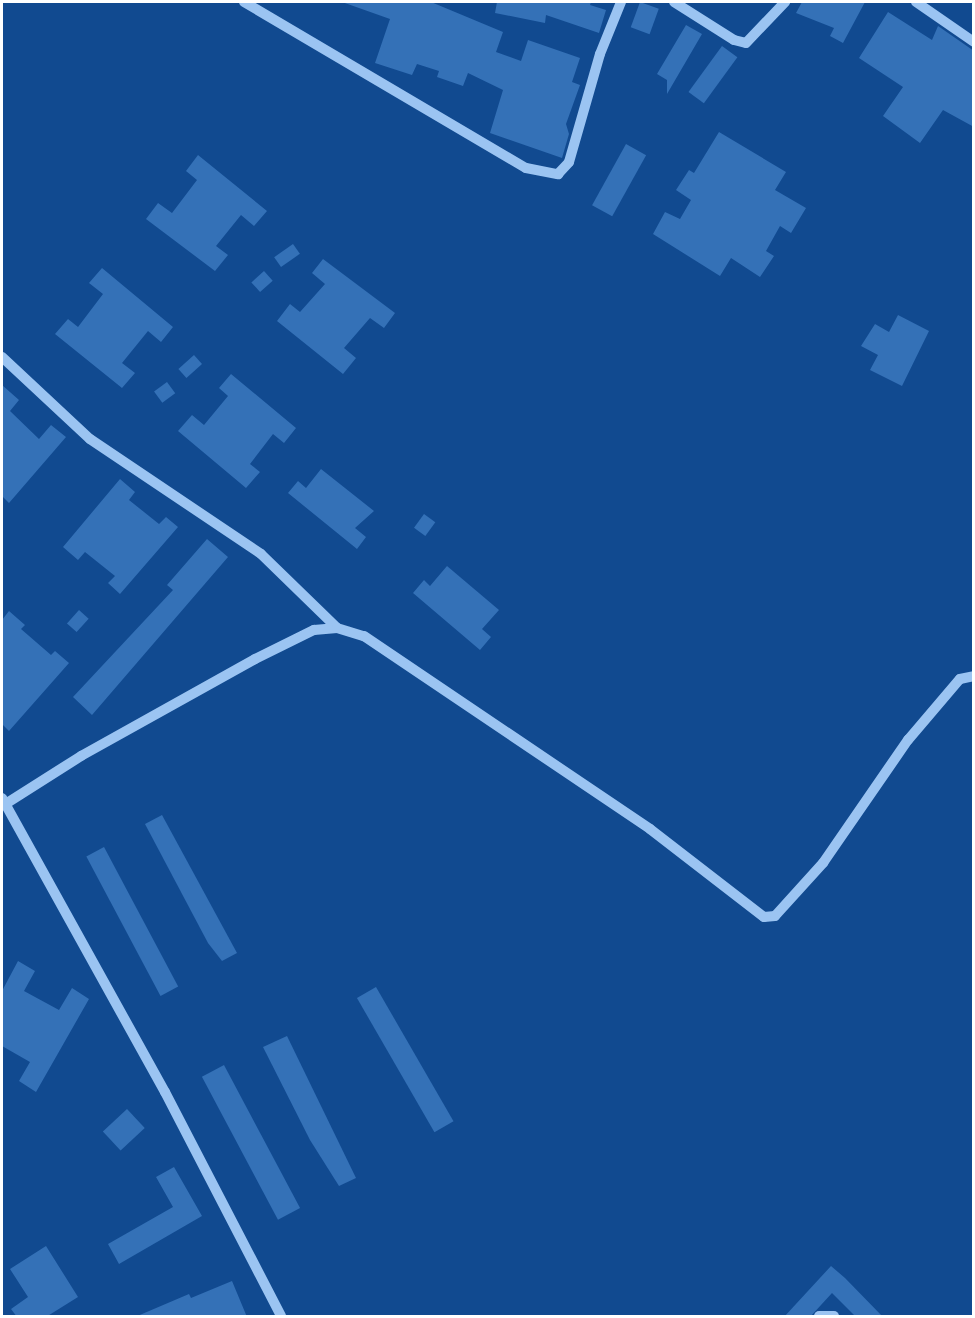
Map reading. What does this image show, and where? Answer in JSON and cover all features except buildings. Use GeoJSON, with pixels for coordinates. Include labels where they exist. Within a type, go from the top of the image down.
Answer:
{"type":"FeatureCollection","features":[{"type":"Feature","properties":{"kind":"street"},"geometry":{"type":"LineString","coordinates":[[244,2],[526,168],[558,174],[569,162],[600,54],[621,2]]}},
{"type":"Feature","properties":{"kind":"street"},"geometry":{"type":"LineString","coordinates":[[674,2],[734,40],[746,43],[785,2]]}},
{"type":"Feature","properties":{"kind":"street"},"geometry":{"type":"LineString","coordinates":[[916,2],[974,42]]}},
{"type":"Feature","properties":{"kind":"street"},"geometry":{"type":"LineString","coordinates":[[2,357],[90,439],[261,554],[337,628]]}},
{"type":"Feature","properties":{"kind":"street"},"geometry":{"type":"LineString","coordinates":[[281,1317],[171,1102],[4,800],[255,659],[314,630],[337,628],[364,636],[650,829],[764,917],[775,916],[786,908],[908,740],[960,678],[974,676]]}},
{"type":"Feature","properties":{"kind":"street"},"geometry":{"type":"LineString","coordinates":[[819,1317],[834,1317]]}}]}
